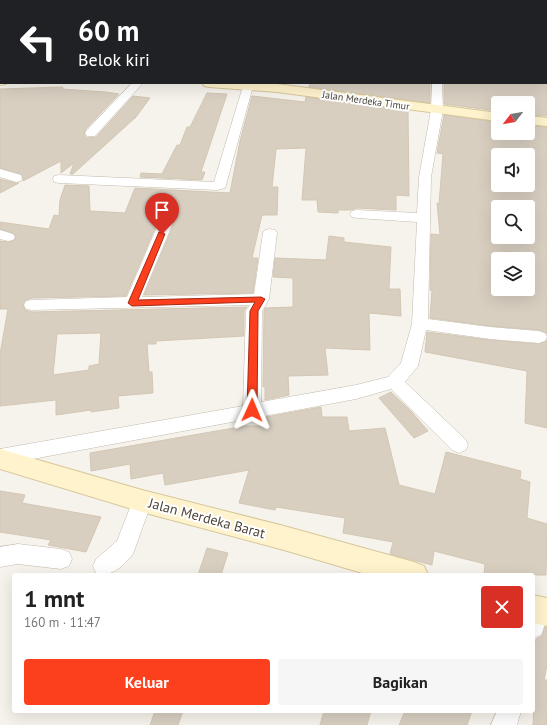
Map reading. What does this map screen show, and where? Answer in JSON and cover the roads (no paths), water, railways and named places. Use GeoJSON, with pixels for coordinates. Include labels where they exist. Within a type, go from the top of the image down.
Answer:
{"type":"FeatureCollection","features":[{"type":"Feature","properties":{"kind":"main road","name":"Jalan Merdeka Timur"},"geometry":{"type":"LineString","coordinates":[[222,84],[295,90],[491,116]]}},
{"type":"Feature","properties":{"kind":"main road"},"geometry":{"type":"LineString","coordinates":[[535,121],[547,122]]}},
{"type":"Feature","properties":{"kind":"main road","name":"Jalan Merdeka Barat"},"geometry":{"type":"LineString","coordinates":[[0,458],[142,501],[284,538],[407,573]]}},
{"type":"Feature","properties":{"kind":"street"},"geometry":{"type":"LineString","coordinates":[[91,133],[137,84]]}},
{"type":"Feature","properties":{"kind":"street"},"geometry":{"type":"LineString","coordinates":[[0,458],[252,410],[356,392],[394,382],[410,366],[420,324],[425,177],[437,110],[437,84]]}},
{"type":"Feature","properties":{"kind":"street"},"geometry":{"type":"LineString","coordinates":[[59,179],[218,186],[220,185],[248,86]]}},
{"type":"Feature","properties":{"kind":"street"},"geometry":{"type":"LineString","coordinates":[[0,173],[16,178]]}},
{"type":"Feature","properties":{"kind":"street"},"geometry":{"type":"LineString","coordinates":[[357,214],[424,218]]}},
{"type":"Feature","properties":{"kind":"street"},"geometry":{"type":"LineString","coordinates":[[132,303],[167,220]]}},
{"type":"Feature","properties":{"kind":"street"},"geometry":{"type":"LineString","coordinates":[[252,410],[254,311],[261,299],[270,233]]}},
{"type":"Feature","properties":{"kind":"street"},"geometry":{"type":"LineString","coordinates":[[32,305],[261,299]]}},
{"type":"Feature","properties":{"kind":"street"},"geometry":{"type":"LineString","coordinates":[[420,324],[490,333],[539,337]]}},
{"type":"Feature","properties":{"kind":"street"},"geometry":{"type":"LineString","coordinates":[[394,382],[459,445]]}},
{"type":"Feature","properties":{"kind":"street"},"geometry":{"type":"LineString","coordinates":[[104,566],[120,554],[126,547],[142,501]]}},
{"type":"Feature","properties":{"kind":"street"},"geometry":{"type":"LineString","coordinates":[[0,557],[18,554],[61,559]]}},
{"type":"Feature","properties":{"kind":"street"},"geometry":{"type":"LineString","coordinates":[[504,725],[508,713]]}}]}
